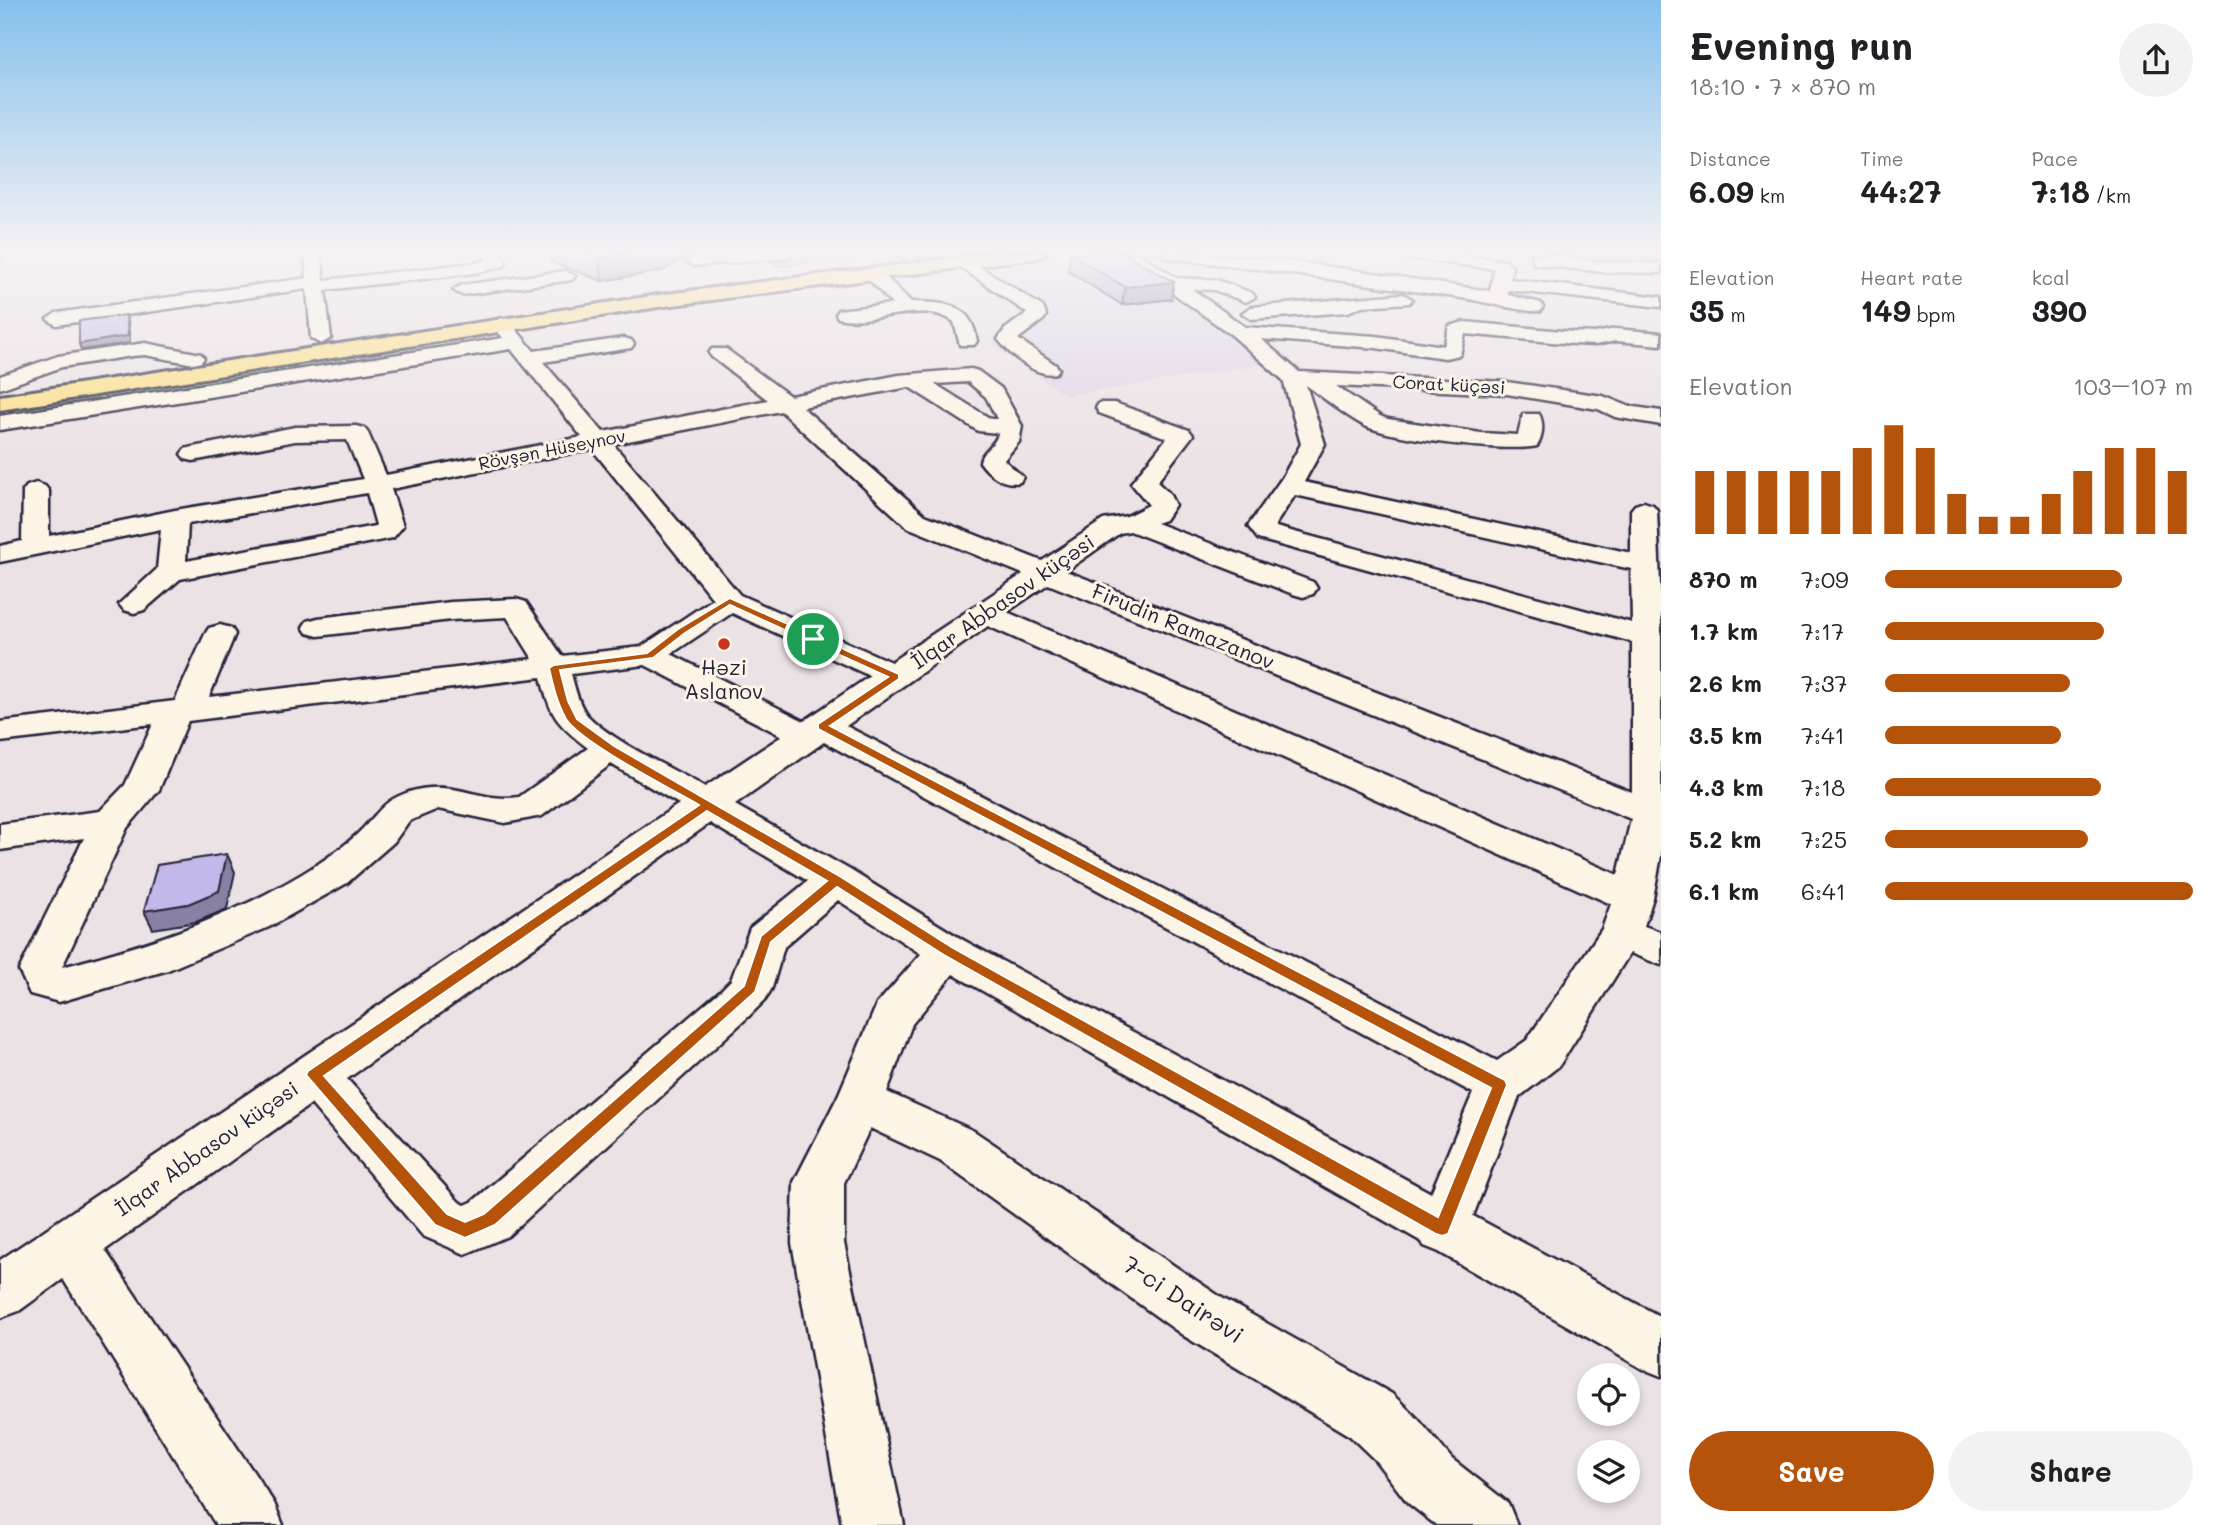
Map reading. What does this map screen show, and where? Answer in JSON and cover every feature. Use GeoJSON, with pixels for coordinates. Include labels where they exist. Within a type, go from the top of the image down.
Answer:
{"type":"FeatureCollection","features":[{"type":"Feature","properties":{"kind":"highway"},"geometry":{"type":"LineString","coordinates":[[0,385],[321,338],[509,334],[547,324]]}},
{"type":"Feature","properties":{"kind":"highway"},"geometry":{"type":"LineString","coordinates":[[0,403],[568,324]]}},
{"type":"Feature","properties":{"kind":"street"},"geometry":{"type":"LineString","coordinates":[[320,324],[321,338]]}},
{"type":"Feature","properties":{"kind":"street"},"geometry":{"type":"LineString","coordinates":[[964,324],[967,341]]}},
{"type":"Feature","properties":{"kind":"street"},"geometry":{"type":"LineString","coordinates":[[1024,324],[1012,333],[1008,340],[1014,347],[1049,369]]}},
{"type":"Feature","properties":{"kind":"street"},"geometry":{"type":"LineString","coordinates":[[1229,324],[1301,385],[1372,421],[1496,441],[1524,442],[1529,440],[1531,419]]}},
{"type":"Feature","properties":{"kind":"street"},"geometry":{"type":"LineString","coordinates":[[1241,332],[1376,342],[1445,352],[1453,351],[1456,330],[1464,328],[1574,338],[1595,339],[1616,335],[1661,339]]}},
{"type":"Feature","properties":{"kind":"street"},"geometry":{"type":"LineString","coordinates":[[509,334],[730,601],[896,677]]}},
{"type":"Feature","properties":{"kind":"street"},"geometry":{"type":"LineString","coordinates":[[0,423],[509,334],[624,344]]}},
{"type":"Feature","properties":{"kind":"street","name":"Firudin Ramazanov"},"geometry":{"type":"LineString","coordinates":[[719,353],[785,403],[916,520],[1651,813]]}},
{"type":"Feature","properties":{"kind":"street","name":"Rövşən Hüseynov"},"geometry":{"type":"LineString","coordinates":[[0,555],[175,518],[377,484],[913,380],[971,375],[982,378],[997,396],[1011,426]]}},
{"type":"Feature","properties":{"kind":"street"},"geometry":{"type":"LineString","coordinates":[[913,380],[986,426],[1011,426],[1008,442],[993,456],[992,462],[1011,477]]}},
{"type":"Feature","properties":{"kind":"street"},"geometry":{"type":"LineString","coordinates":[[1301,385],[1312,444],[1289,486],[1262,526],[1267,533],[1285,541],[1646,636]]}},
{"type":"Feature","properties":{"kind":"street","name":"Corat küçəsi"},"geometry":{"type":"LineString","coordinates":[[1301,385],[1507,388],[1603,403],[1623,412],[1661,418]]}},
{"type":"Feature","properties":{"kind":"street","name":"Corat küçəsi"},"geometry":{"type":"LineString","coordinates":[[1603,403],[1624,392],[1632,392]]}},
{"type":"Feature","properties":{"kind":"street","name":"İlqar Abbasov küçəsi"},"geometry":{"type":"LineString","coordinates":[[0,1292],[1112,526],[1132,523],[1156,514],[1162,505],[1160,498],[1143,483],[1181,435],[1107,408]]}},
{"type":"Feature","properties":{"kind":"street"},"geometry":{"type":"LineString","coordinates":[[134,604],[171,572],[384,532],[390,526],[377,484],[356,433],[295,434],[193,454]]}},
{"type":"Feature","properties":{"kind":"street"},"geometry":{"type":"LineString","coordinates":[[1289,486],[1645,564]]}},
{"type":"Feature","properties":{"kind":"street"},"geometry":{"type":"LineString","coordinates":[[35,547],[36,491]]}},
{"type":"Feature","properties":{"kind":"street"},"geometry":{"type":"LineString","coordinates":[[1442,1228],[1500,1085],[1543,1053],[1627,915],[1651,813],[1646,636],[1653,595],[1645,564],[1643,510]]}},
{"type":"Feature","properties":{"kind":"street"},"geometry":{"type":"LineString","coordinates":[[171,572],[175,518]]}},
{"type":"Feature","properties":{"kind":"street"},"geometry":{"type":"LineString","coordinates":[[1132,523],[1303,588]]}},
{"type":"Feature","properties":{"kind":"street"},"geometry":{"type":"LineString","coordinates":[[0,733],[650,656],[682,631],[730,601]]}},
{"type":"Feature","properties":{"kind":"street"},"geometry":{"type":"LineString","coordinates":[[318,626],[452,611],[516,608],[554,668],[563,701],[573,720],[610,748],[836,880],[948,951],[1661,1348]]}},
{"type":"Feature","properties":{"kind":"street"},"geometry":{"type":"LineString","coordinates":[[985,614],[1627,915],[1661,948]]}},
{"type":"Feature","properties":{"kind":"street"},"geometry":{"type":"LineString","coordinates":[[220,634],[141,790],[111,822],[40,970],[45,982],[59,985],[153,959],[255,917],[333,873],[381,832],[396,812],[420,801],[438,797],[505,811],[529,807],[610,748]]}},
{"type":"Feature","properties":{"kind":"street"},"geometry":{"type":"LineString","coordinates":[[650,656],[815,731],[1500,1085]]}},
{"type":"Feature","properties":{"kind":"street"},"geometry":{"type":"LineString","coordinates":[[0,837],[111,822]]}},
{"type":"Feature","properties":{"kind":"street"},"geometry":{"type":"LineString","coordinates":[[314,1075],[441,1219],[465,1230],[489,1219],[734,1004],[750,988],[765,939],[836,880]]}},
{"type":"Feature","properties":{"kind":"street"},"geometry":{"type":"LineString","coordinates":[[873,1525],[818,1243],[819,1182],[860,1101],[893,1016],[948,951]]}},
{"type":"Feature","properties":{"kind":"street","name":"7-ci Dairəvi"},"geometry":{"type":"LineString","coordinates":[[860,1101],[957,1146],[1203,1317],[1371,1415],[1396,1439],[1430,1481],[1486,1525]]}},
{"type":"Feature","properties":{"kind":"street"},"geometry":{"type":"LineString","coordinates":[[70,1243],[252,1525]]}},
{"type":"Feature","properties":{"kind":"shaded area"},"geometry":{"type":"Polygon","coordinates":[[[1010,324],[1213,324],[1267,364],[1066,396],[991,344],[1010,324]]]}},
{"type":"Feature","properties":{"kind":"green space"},"geometry":{"type":"Polygon","coordinates":[[[489,332],[492,335],[348,358],[348,364],[0,420],[0,412],[489,332]]]}},
{"type":"Feature","properties":{"kind":"building"},"geometry":{"type":"Polygon","coordinates":[[[79,324],[127,324],[128,336],[79,344],[79,324]]]}},
{"type":"Feature","properties":{"kind":"building"},"geometry":{"type":"Polygon","coordinates":[[[227,854],[219,891],[188,904],[144,911],[157,865],[227,854]]]}},
{"type":"Feature","properties":{"kind":"place","name":"Həzi Aslanov"},"geometry":{"type":"Point","coordinates":[724,644]}},
{"type":"Feature","properties":{"kind":"route"},"geometry":{"type":"LineString","coordinates":[[813,639],[730,601],[682,631],[650,656],[554,668],[563,701],[573,720],[610,748],[836,880],[765,939],[750,988],[734,1004],[489,1219],[465,1230],[441,1219],[314,1075],[706,806],[836,880],[948,951],[1442,1228],[1500,1085],[822,727],[896,677],[813,639]]}}]}
